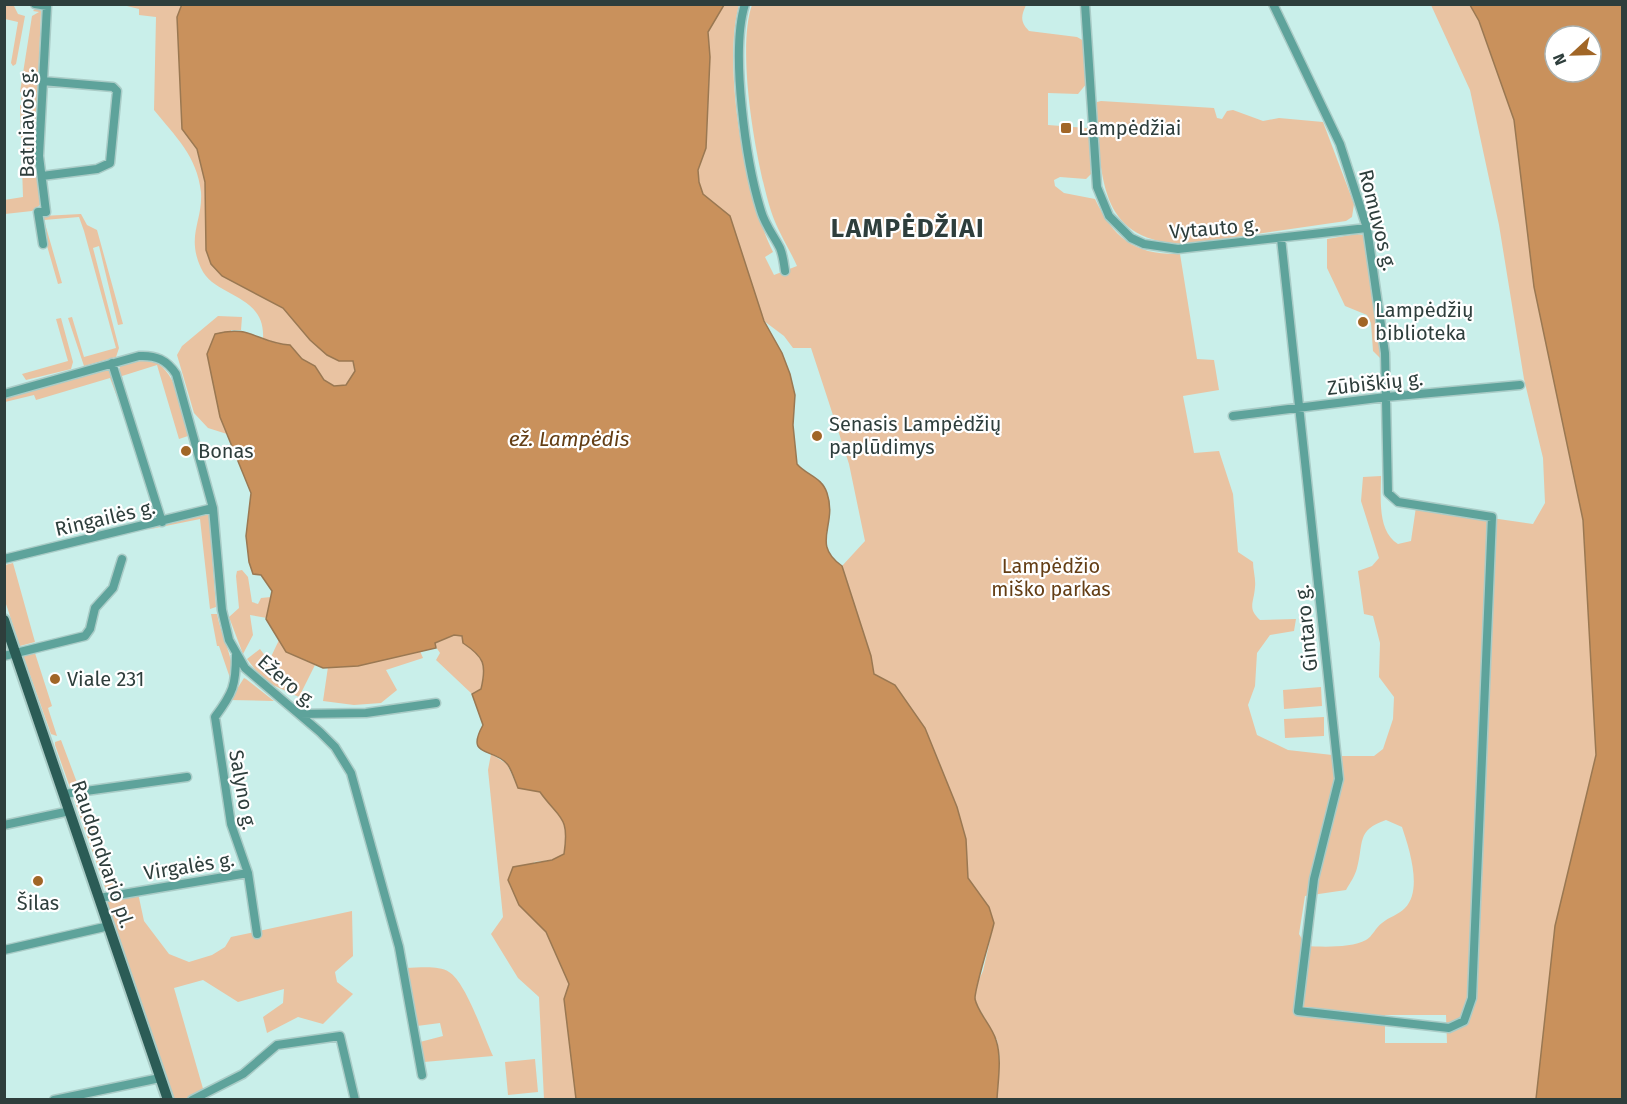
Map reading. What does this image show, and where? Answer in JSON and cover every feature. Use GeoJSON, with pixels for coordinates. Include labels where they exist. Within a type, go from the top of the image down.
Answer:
{"type":"FeatureCollection","features":[{"type":"Feature","properties":{"kind":"main road","name":"Raudondvario pl."},"geometry":{"type":"LineString","coordinates":[[4,620],[10,655],[64,794],[168,1100]]}},
{"type":"Feature","properties":{"kind":"street","name":"Batniavos g."},"geometry":{"type":"LineString","coordinates":[[35,4],[47,6],[39,156],[46,212],[38,213],[43,244]]}},
{"type":"Feature","properties":{"kind":"street"},"geometry":{"type":"LineString","coordinates":[[745,4],[741,19],[740,58],[746,129],[762,214],[781,249],[785,271]]}},
{"type":"Feature","properties":{"kind":"street","name":"Vytauto g."},"geometry":{"type":"LineString","coordinates":[[1085,4],[1097,187],[1109,216],[1131,238],[1162,249],[1178,249],[1367,228]]}},
{"type":"Feature","properties":{"kind":"street","name":"Romuvos g."},"geometry":{"type":"LineString","coordinates":[[1273,4],[1340,144],[1367,228],[1380,306],[1386,397],[1386,485],[1392,499],[1398,502],[1492,517],[1470,1007],[1464,1021],[1449,1028],[1298,1011]]}},
{"type":"Feature","properties":{"kind":"street"},"geometry":{"type":"LineString","coordinates":[[42,81],[113,87],[117,91],[110,163],[97,169],[42,176]]}},
{"type":"Feature","properties":{"kind":"street","name":"Gintaro g."},"geometry":{"type":"LineString","coordinates":[[1281,238],[1339,779],[1314,879],[1298,1011]]}},
{"type":"Feature","properties":{"kind":"street","name":"Ežero g."},"geometry":{"type":"LineString","coordinates":[[4,394],[148,355],[166,361],[171,366],[181,385],[213,508],[225,626],[236,655],[255,678],[335,747],[351,773],[399,947],[422,1075]]}},
{"type":"Feature","properties":{"kind":"street"},"geometry":{"type":"LineString","coordinates":[[112,363],[162,522]]}},
{"type":"Feature","properties":{"kind":"street","name":"Zūbiškių g."},"geometry":{"type":"LineString","coordinates":[[1233,416],[1386,397],[1521,385]]}},
{"type":"Feature","properties":{"kind":"street","name":"Ringailės g."},"geometry":{"type":"LineString","coordinates":[[4,559],[213,508]]}},
{"type":"Feature","properties":{"kind":"street"},"geometry":{"type":"LineString","coordinates":[[10,655],[85,636],[90,628],[95,608],[113,588],[122,560]]}},
{"type":"Feature","properties":{"kind":"street","name":"Salyno g."},"geometry":{"type":"LineString","coordinates":[[236,655],[236,679],[232,693],[215,717],[231,824],[248,873],[257,934]]}},
{"type":"Feature","properties":{"kind":"street"},"geometry":{"type":"LineString","coordinates":[[299,714],[366,713],[436,703]]}},
{"type":"Feature","properties":{"kind":"street"},"geometry":{"type":"LineString","coordinates":[[64,794],[187,777]]}},
{"type":"Feature","properties":{"kind":"street"},"geometry":{"type":"LineString","coordinates":[[4,825],[70,811]]}},
{"type":"Feature","properties":{"kind":"street","name":"Virgalės g."},"geometry":{"type":"LineString","coordinates":[[99,898],[248,873]]}},
{"type":"Feature","properties":{"kind":"street"},"geometry":{"type":"LineString","coordinates":[[4,950],[108,926]]}},
{"type":"Feature","properties":{"kind":"street"},"geometry":{"type":"LineString","coordinates":[[192,1100],[243,1074],[277,1045],[340,1036],[355,1100]]}},
{"type":"Feature","properties":{"kind":"street"},"geometry":{"type":"LineString","coordinates":[[54,1100],[160,1078]]}},
{"type":"Feature","properties":{"kind":"green space"},"geometry":{"type":"Polygon","coordinates":[[[119,4],[182,5],[177,17],[182,129],[197,149],[205,182],[206,250],[211,264],[222,276],[283,308],[310,340],[339,361],[353,361],[355,371],[346,385],[334,386],[324,380],[315,366],[302,359],[290,345],[274,344],[263,339],[262,324],[256,313],[248,304],[208,278],[201,268],[195,247],[201,202],[199,179],[184,147],[154,110],[156,17],[139,15],[139,9],[119,4]]]}},
{"type":"Feature","properties":{"kind":"green space"},"geometry":{"type":"Polygon","coordinates":[[[4,5],[14,6],[18,14],[25,16],[16,64],[13,66],[11,63],[18,22],[5,19],[4,5]]]}},
{"type":"Feature","properties":{"kind":"green space","name":"Lampėdžio miško parkas"},"geometry":{"type":"Polygon","coordinates":[[[724,5],[739,5],[734,31],[733,61],[739,130],[753,198],[773,252],[765,257],[774,275],[797,266],[771,211],[754,137],[746,50],[752,5],[1026,5],[1022,19],[1029,31],[1077,37],[1084,41],[1087,83],[1078,94],[1048,93],[1048,125],[1087,128],[1091,174],[1086,179],[1060,177],[1054,180],[1055,186],[1064,193],[1095,199],[1110,225],[1118,234],[1138,248],[1164,254],[1180,254],[1197,359],[1214,360],[1219,390],[1183,396],[1194,453],[1219,451],[1233,494],[1238,552],[1253,562],[1255,584],[1252,609],[1256,616],[1260,620],[1296,619],[1294,631],[1270,635],[1257,653],[1255,686],[1248,705],[1257,735],[1288,750],[1341,756],[1374,756],[1383,749],[1393,719],[1394,697],[1379,677],[1380,643],[1373,616],[1364,614],[1358,571],[1372,566],[1379,558],[1361,501],[1363,477],[1381,476],[1383,523],[1391,538],[1398,544],[1411,541],[1416,507],[1533,524],[1545,503],[1543,458],[1524,379],[1499,225],[1470,90],[1431,5],[1470,5],[1479,21],[1514,120],[1534,287],[1583,520],[1596,755],[1555,926],[1536,1099],[997,1099],[1000,1059],[997,1040],[975,1001],[975,988],[983,971],[994,923],[989,907],[968,878],[966,839],[957,807],[925,728],[895,685],[874,674],[871,656],[842,566],[865,541],[849,464],[811,348],[793,348],[784,336],[764,321],[730,216],[703,194],[699,182],[698,170],[706,148],[710,57],[708,32],[724,5]],[[1386,820],[1376,824],[1365,833],[1356,871],[1346,890],[1305,896],[1299,934],[1306,946],[1328,947],[1360,943],[1370,937],[1380,925],[1405,908],[1413,891],[1411,857],[1402,827],[1386,820]],[[1385,1015],[1385,1043],[1447,1043],[1446,1015],[1385,1015]]]}},
{"type":"Feature","properties":{"kind":"green space"},"geometry":{"type":"Polygon","coordinates":[[[37,7],[41,11],[35,154],[40,205],[32,211],[5,214],[4,200],[23,197],[20,105],[24,105],[24,101],[21,100],[22,93],[20,92],[32,16],[39,12],[33,11],[37,7]]]}},
{"type":"Feature","properties":{"kind":"green space"},"geometry":{"type":"Polygon","coordinates":[[[1097,102],[1214,108],[1217,118],[1222,119],[1227,111],[1233,110],[1263,121],[1279,118],[1323,122],[1354,204],[1352,217],[1346,221],[1188,244],[1159,241],[1137,233],[1122,220],[1111,204],[1104,185],[1095,113],[1097,102]]]}},
{"type":"Feature","properties":{"kind":"green space"},"geometry":{"type":"Polygon","coordinates":[[[81,214],[87,225],[97,230],[123,324],[118,325],[99,246],[93,248],[119,348],[116,357],[84,366],[68,318],[72,317],[84,357],[116,348],[84,231],[79,217],[44,220],[62,283],[58,284],[41,225],[42,216],[81,214]]]}},
{"type":"Feature","properties":{"kind":"green space"},"geometry":{"type":"Polygon","coordinates":[[[1363,235],[1377,312],[1381,359],[1373,351],[1371,323],[1367,315],[1345,306],[1327,268],[1327,239],[1363,235]]]}},
{"type":"Feature","properties":{"kind":"green space"},"geometry":{"type":"Polygon","coordinates":[[[218,316],[242,317],[241,330],[231,330],[220,417],[227,434],[208,428],[194,413],[177,355],[182,346],[218,316]]]}},
{"type":"Feature","properties":{"kind":"green space"},"geometry":{"type":"Polygon","coordinates":[[[61,318],[73,362],[71,369],[26,380],[22,374],[68,361],[56,319],[61,318]]]}},
{"type":"Feature","properties":{"kind":"green space"},"geometry":{"type":"Polygon","coordinates":[[[148,359],[158,364],[166,371],[172,380],[188,436],[179,439],[157,365],[122,376],[125,392],[119,374],[120,366],[148,359]]]}},
{"type":"Feature","properties":{"kind":"green space"},"geometry":{"type":"Polygon","coordinates":[[[108,369],[113,373],[122,401],[119,402],[110,378],[36,400],[34,395],[5,402],[5,398],[108,369]]]}},
{"type":"Feature","properties":{"kind":"green space"},"geometry":{"type":"Polygon","coordinates":[[[205,514],[209,515],[216,607],[210,609],[200,519],[146,530],[205,514]]]}},
{"type":"Feature","properties":{"kind":"green space"},"geometry":{"type":"Polygon","coordinates":[[[13,563],[35,642],[20,646],[5,601],[5,565],[13,563]]]}},
{"type":"Feature","properties":{"kind":"green space"},"geometry":{"type":"Polygon","coordinates":[[[242,570],[248,577],[252,602],[258,604],[261,598],[271,597],[267,618],[250,615],[253,635],[243,654],[229,617],[239,608],[236,576],[237,571],[242,570]]]}},
{"type":"Feature","properties":{"kind":"green space"},"geometry":{"type":"Polygon","coordinates":[[[211,614],[217,614],[229,653],[233,677],[230,678],[219,646],[217,646],[211,614]]]}},
{"type":"Feature","properties":{"kind":"green space"},"geometry":{"type":"Polygon","coordinates":[[[454,635],[462,636],[463,643],[480,657],[482,662],[484,673],[481,689],[472,694],[436,660],[440,653],[434,644],[454,635]]]}},
{"type":"Feature","properties":{"kind":"green space"},"geometry":{"type":"Polygon","coordinates":[[[279,640],[286,652],[315,665],[299,697],[264,681],[247,659],[260,649],[269,661],[279,640]]]}},
{"type":"Feature","properties":{"kind":"green space"},"geometry":{"type":"Polygon","coordinates":[[[34,650],[52,706],[48,708],[57,736],[51,734],[23,655],[34,650]]]}},
{"type":"Feature","properties":{"kind":"green space"},"geometry":{"type":"Polygon","coordinates":[[[420,651],[423,658],[386,670],[397,690],[381,703],[354,705],[323,701],[328,667],[358,666],[420,651]]]}},
{"type":"Feature","properties":{"kind":"green space"},"geometry":{"type":"Polygon","coordinates":[[[244,678],[246,679],[274,701],[230,700],[244,678]]]}},
{"type":"Feature","properties":{"kind":"green space"},"geometry":{"type":"Polygon","coordinates":[[[1321,687],[1322,706],[1284,709],[1283,690],[1321,687]]]}},
{"type":"Feature","properties":{"kind":"green space"},"geometry":{"type":"Polygon","coordinates":[[[1324,717],[1324,736],[1285,738],[1284,719],[1324,717]]]}},
{"type":"Feature","properties":{"kind":"green space"},"geometry":{"type":"Polygon","coordinates":[[[61,740],[117,889],[107,893],[55,745],[55,742],[61,740]]]}},
{"type":"Feature","properties":{"kind":"green space"},"geometry":{"type":"Polygon","coordinates":[[[491,754],[507,764],[518,788],[540,792],[562,818],[566,831],[564,854],[552,860],[534,862],[519,905],[546,932],[569,984],[564,999],[576,1099],[544,1099],[539,997],[518,978],[491,934],[503,917],[488,770],[491,754]]]}},
{"type":"Feature","properties":{"kind":"green space"},"geometry":{"type":"Polygon","coordinates":[[[138,893],[144,921],[169,954],[189,962],[212,955],[225,947],[231,937],[352,911],[353,956],[335,972],[337,982],[353,994],[323,1024],[298,1017],[267,1033],[263,1017],[283,1003],[284,989],[238,1002],[203,980],[174,988],[206,1099],[174,1099],[107,902],[114,897],[138,893]]]}},
{"type":"Feature","properties":{"kind":"green space"},"geometry":{"type":"Polygon","coordinates":[[[406,968],[439,968],[449,972],[455,978],[468,998],[493,1056],[424,1062],[420,1042],[443,1036],[440,1023],[417,1026],[406,968]]]}},
{"type":"Feature","properties":{"kind":"green space"},"geometry":{"type":"Polygon","coordinates":[[[535,1059],[538,1092],[508,1095],[505,1062],[535,1059]]]}},
{"type":"Feature","properties":{"kind":"water","name":"ež. Lampėdis"},"geometry":{"type":"Polygon","coordinates":[[[182,4],[724,5],[708,32],[710,57],[706,148],[698,170],[699,182],[703,194],[730,216],[764,321],[782,353],[790,374],[795,395],[793,425],[797,464],[818,480],[827,493],[829,515],[826,541],[828,550],[842,566],[871,656],[874,674],[895,685],[925,728],[957,807],[966,839],[968,878],[989,907],[994,923],[975,999],[998,1047],[997,1099],[576,1099],[564,999],[569,984],[546,932],[519,905],[508,880],[513,867],[552,860],[564,854],[564,824],[540,792],[518,788],[508,765],[479,748],[478,736],[483,725],[472,694],[481,689],[483,680],[484,673],[480,657],[463,643],[462,636],[454,635],[435,643],[436,648],[358,666],[323,668],[286,652],[266,619],[272,591],[261,575],[253,574],[249,562],[246,536],[251,493],[220,417],[207,354],[215,334],[237,331],[279,344],[290,345],[302,359],[315,366],[324,380],[334,386],[346,385],[355,371],[353,361],[339,361],[327,355],[310,340],[283,308],[222,276],[211,264],[206,250],[205,182],[197,149],[182,129],[177,17],[182,4]]]}},
{"type":"Feature","properties":{"kind":"water"},"geometry":{"type":"Polygon","coordinates":[[[1470,5],[1622,5],[1622,1099],[1536,1099],[1555,926],[1596,755],[1583,520],[1534,287],[1514,120],[1479,21],[1470,5]]]}},
{"type":"Feature","properties":{"kind":"place","name":"Lampėdžiai"},"geometry":{"type":"Point","coordinates":[1066,128]}},
{"type":"Feature","properties":{"kind":"place","name":"Lampėdžių biblioteka"},"geometry":{"type":"Point","coordinates":[1363,322]}},
{"type":"Feature","properties":{"kind":"place","name":"Senasis Lampėdžių paplūdimys"},"geometry":{"type":"Point","coordinates":[817,436]}},
{"type":"Feature","properties":{"kind":"place","name":"Bonas"},"geometry":{"type":"Point","coordinates":[186,451]}},
{"type":"Feature","properties":{"kind":"place","name":"Viale 231"},"geometry":{"type":"Point","coordinates":[55,679]}},
{"type":"Feature","properties":{"kind":"place","name":"Šilas"},"geometry":{"type":"Point","coordinates":[38,881]}},
{"type":"Feature","properties":{"kind":"district","name":"LAMPĖDŽIAI"},"geometry":{"type":"Point","coordinates":[908,228]}}]}
